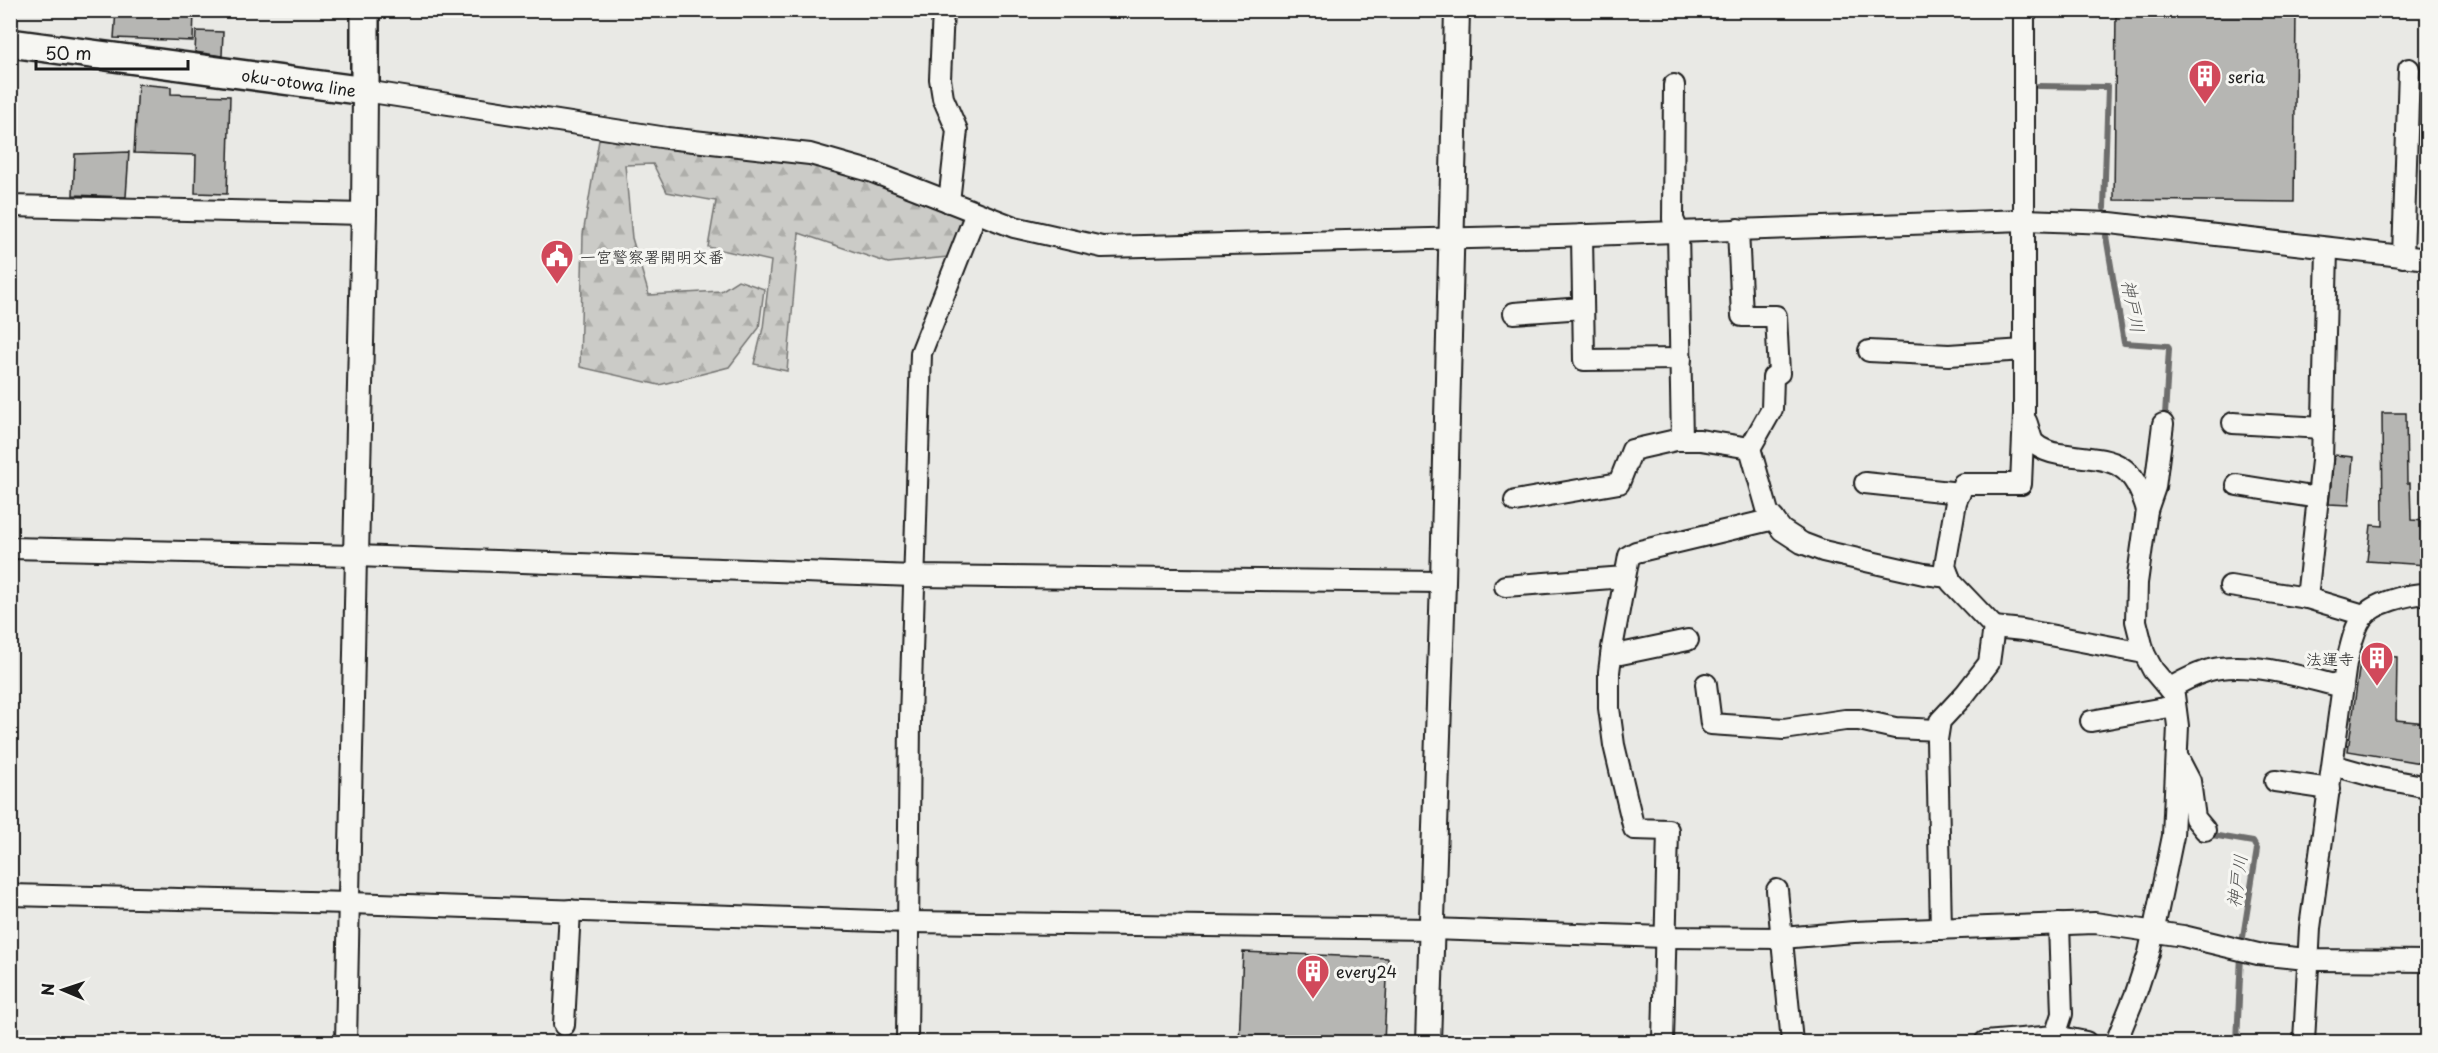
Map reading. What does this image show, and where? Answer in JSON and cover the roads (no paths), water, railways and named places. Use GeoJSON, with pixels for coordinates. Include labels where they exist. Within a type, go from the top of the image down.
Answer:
{"type":"FeatureCollection","features":[{"type":"Feature","properties":{"kind":"main road","name":"oku-otowa line"},"geometry":{"type":"LineString","coordinates":[[10,43],[365,91],[365,10]]}},
{"type":"Feature","properties":{"kind":"street"},"geometry":{"type":"LineString","coordinates":[[943,10],[940,79],[943,98],[957,130],[949,202]]}},
{"type":"Feature","properties":{"kind":"street"},"geometry":{"type":"LineString","coordinates":[[1428,1042],[1443,582],[1457,10]]}},
{"type":"Feature","properties":{"kind":"street"},"geometry":{"type":"LineString","coordinates":[[2024,10],[2024,413],[2021,484],[1963,484],[1945,566],[1950,582],[1995,627],[2023,630],[2145,653]]}},
{"type":"Feature","properties":{"kind":"street"},"geometry":{"type":"LineString","coordinates":[[2403,256],[2409,69]]}},
{"type":"Feature","properties":{"kind":"street"},"geometry":{"type":"LineString","coordinates":[[1674,85],[1673,219],[1678,231],[1682,440]]}},
{"type":"Feature","properties":{"kind":"street"},"geometry":{"type":"LineString","coordinates":[[346,1042],[365,91],[667,138],[810,154],[873,172],[1014,226],[1102,247],[1451,239],[2024,219],[2110,223],[2427,259]]}},
{"type":"Feature","properties":{"kind":"street"},"geometry":{"type":"LineString","coordinates":[[10,206],[364,214]]}},
{"type":"Feature","properties":{"kind":"street"},"geometry":{"type":"LineString","coordinates":[[907,1042],[914,576],[921,352],[976,213]]}},
{"type":"Feature","properties":{"kind":"street"},"geometry":{"type":"LineString","coordinates":[[1738,230],[1742,316],[1776,316],[1779,373],[1773,377],[1772,409],[1750,448],[1768,512],[1782,530],[1802,543],[1823,551],[1924,574],[1949,577]]}},
{"type":"Feature","properties":{"kind":"street"},"geometry":{"type":"LineString","coordinates":[[1582,235],[1584,360],[1680,358]]}},
{"type":"Feature","properties":{"kind":"street"},"geometry":{"type":"LineString","coordinates":[[2307,598],[2323,428],[2327,249]]}},
{"type":"Feature","properties":{"kind":"street"},"geometry":{"type":"LineString","coordinates":[[1514,313],[1583,308]]}},
{"type":"Feature","properties":{"kind":"street"},"geometry":{"type":"LineString","coordinates":[[1869,351],[1949,355],[2024,350]]}},
{"type":"Feature","properties":{"kind":"street"},"geometry":{"type":"LineString","coordinates":[[2024,413],[2034,442],[2050,453],[2111,461],[2123,467],[2141,489],[2147,510]]}},
{"type":"Feature","properties":{"kind":"street"},"geometry":{"type":"LineString","coordinates":[[2233,423],[2323,428]]}},
{"type":"Feature","properties":{"kind":"street"},"geometry":{"type":"LineString","coordinates":[[2116,1042],[2136,993],[2155,931],[2172,836],[2178,726],[2172,698],[2153,670],[2145,653],[2136,621],[2137,583],[2147,510],[2155,488],[2163,424]]}},
{"type":"Feature","properties":{"kind":"street"},"geometry":{"type":"LineString","coordinates":[[1515,501],[1619,483],[1632,450],[1682,440],[1700,440],[1750,448]]}},
{"type":"Feature","properties":{"kind":"street"},"geometry":{"type":"LineString","coordinates":[[1864,483],[1960,493]]}},
{"type":"Feature","properties":{"kind":"street"},"geometry":{"type":"LineString","coordinates":[[2237,485],[2318,498]]}},
{"type":"Feature","properties":{"kind":"street"},"geometry":{"type":"LineString","coordinates":[[1663,1042],[1668,830],[1634,829],[1614,745],[1610,717],[1609,672],[1629,556],[1636,552],[1774,519]]}},
{"type":"Feature","properties":{"kind":"street"},"geometry":{"type":"LineString","coordinates":[[10,548],[356,556],[914,576],[1443,582]]}},
{"type":"Feature","properties":{"kind":"street"},"geometry":{"type":"LineString","coordinates":[[1505,586],[1625,577]]}},
{"type":"Feature","properties":{"kind":"street"},"geometry":{"type":"LineString","coordinates":[[2230,585],[2307,598],[2364,615]]}},
{"type":"Feature","properties":{"kind":"street"},"geometry":{"type":"LineString","coordinates":[[2304,1042],[2310,928],[2346,663],[2358,624],[2364,615],[2401,597],[2427,594]]}},
{"type":"Feature","properties":{"kind":"street"},"geometry":{"type":"LineString","coordinates":[[1941,929],[1938,730],[1940,722],[1989,663],[1995,627]]}},
{"type":"Feature","properties":{"kind":"street"},"geometry":{"type":"LineString","coordinates":[[1611,656],[1688,640]]}},
{"type":"Feature","properties":{"kind":"street"},"geometry":{"type":"LineString","coordinates":[[2091,721],[2172,698],[2183,681],[2218,668],[2243,667],[2343,687]]}},
{"type":"Feature","properties":{"kind":"street"},"geometry":{"type":"LineString","coordinates":[[1706,684],[1711,724],[1784,729],[1859,720],[1895,728],[1938,730]]}},
{"type":"Feature","properties":{"kind":"street"},"geometry":{"type":"LineString","coordinates":[[2177,755],[2190,781],[2195,818],[2205,830]]}},
{"type":"Feature","properties":{"kind":"street"},"geometry":{"type":"LineString","coordinates":[[2333,765],[2379,778],[2427,787]]}},
{"type":"Feature","properties":{"kind":"street"},"geometry":{"type":"LineString","coordinates":[[2275,781],[2330,789]]}},
{"type":"Feature","properties":{"kind":"street"},"geometry":{"type":"LineString","coordinates":[[1777,890],[1792,1042]]}},
{"type":"Feature","properties":{"kind":"street"},"geometry":{"type":"LineString","coordinates":[[10,895],[350,903],[908,922],[1431,929],[1665,937],[1782,938],[1854,932],[2095,923],[2155,931],[2258,954],[2380,962],[2427,961]]}},
{"type":"Feature","properties":{"kind":"street"},"geometry":{"type":"LineString","coordinates":[[564,1025],[570,910]]}},
{"type":"Feature","properties":{"kind":"street"},"geometry":{"type":"LineString","coordinates":[[2055,1036],[2062,1014],[2059,924]]}},
{"type":"Feature","properties":{"kind":"street"},"geometry":{"type":"LineString","coordinates":[[1997,1042],[2055,1036],[2086,1042]]}},
{"type":"Feature","properties":{"kind":"waterway","name":"神戸川"},"geometry":{"type":"LineString","coordinates":[[2038,86],[2108,87],[2104,208]]}},
{"type":"Feature","properties":{"kind":"waterway","name":"神戸川"},"geometry":{"type":"LineString","coordinates":[[2106,236],[2124,343],[2168,346],[2169,349],[2165,415]]}},
{"type":"Feature","properties":{"kind":"waterway","name":"神戸川"},"geometry":{"type":"LineString","coordinates":[[2206,834],[2253,842],[2257,849],[2243,937]]}},
{"type":"Feature","properties":{"kind":"waterway","name":"神戸川"},"geometry":{"type":"LineString","coordinates":[[2237,1042],[2241,955]]}},
{"type":"Feature","properties":{"kind":"place","name":"seria"},"geometry":{"type":"Point","coordinates":[2205,105]}},
{"type":"Feature","properties":{"kind":"place","name":"一宮警察署開明交番"},"geometry":{"type":"Point","coordinates":[557,285]}},
{"type":"Feature","properties":{"kind":"place","name":"法運寺"},"geometry":{"type":"Point","coordinates":[2377,687]}},
{"type":"Feature","properties":{"kind":"place","name":"every24"},"geometry":{"type":"Point","coordinates":[1313,1000]}}]}
